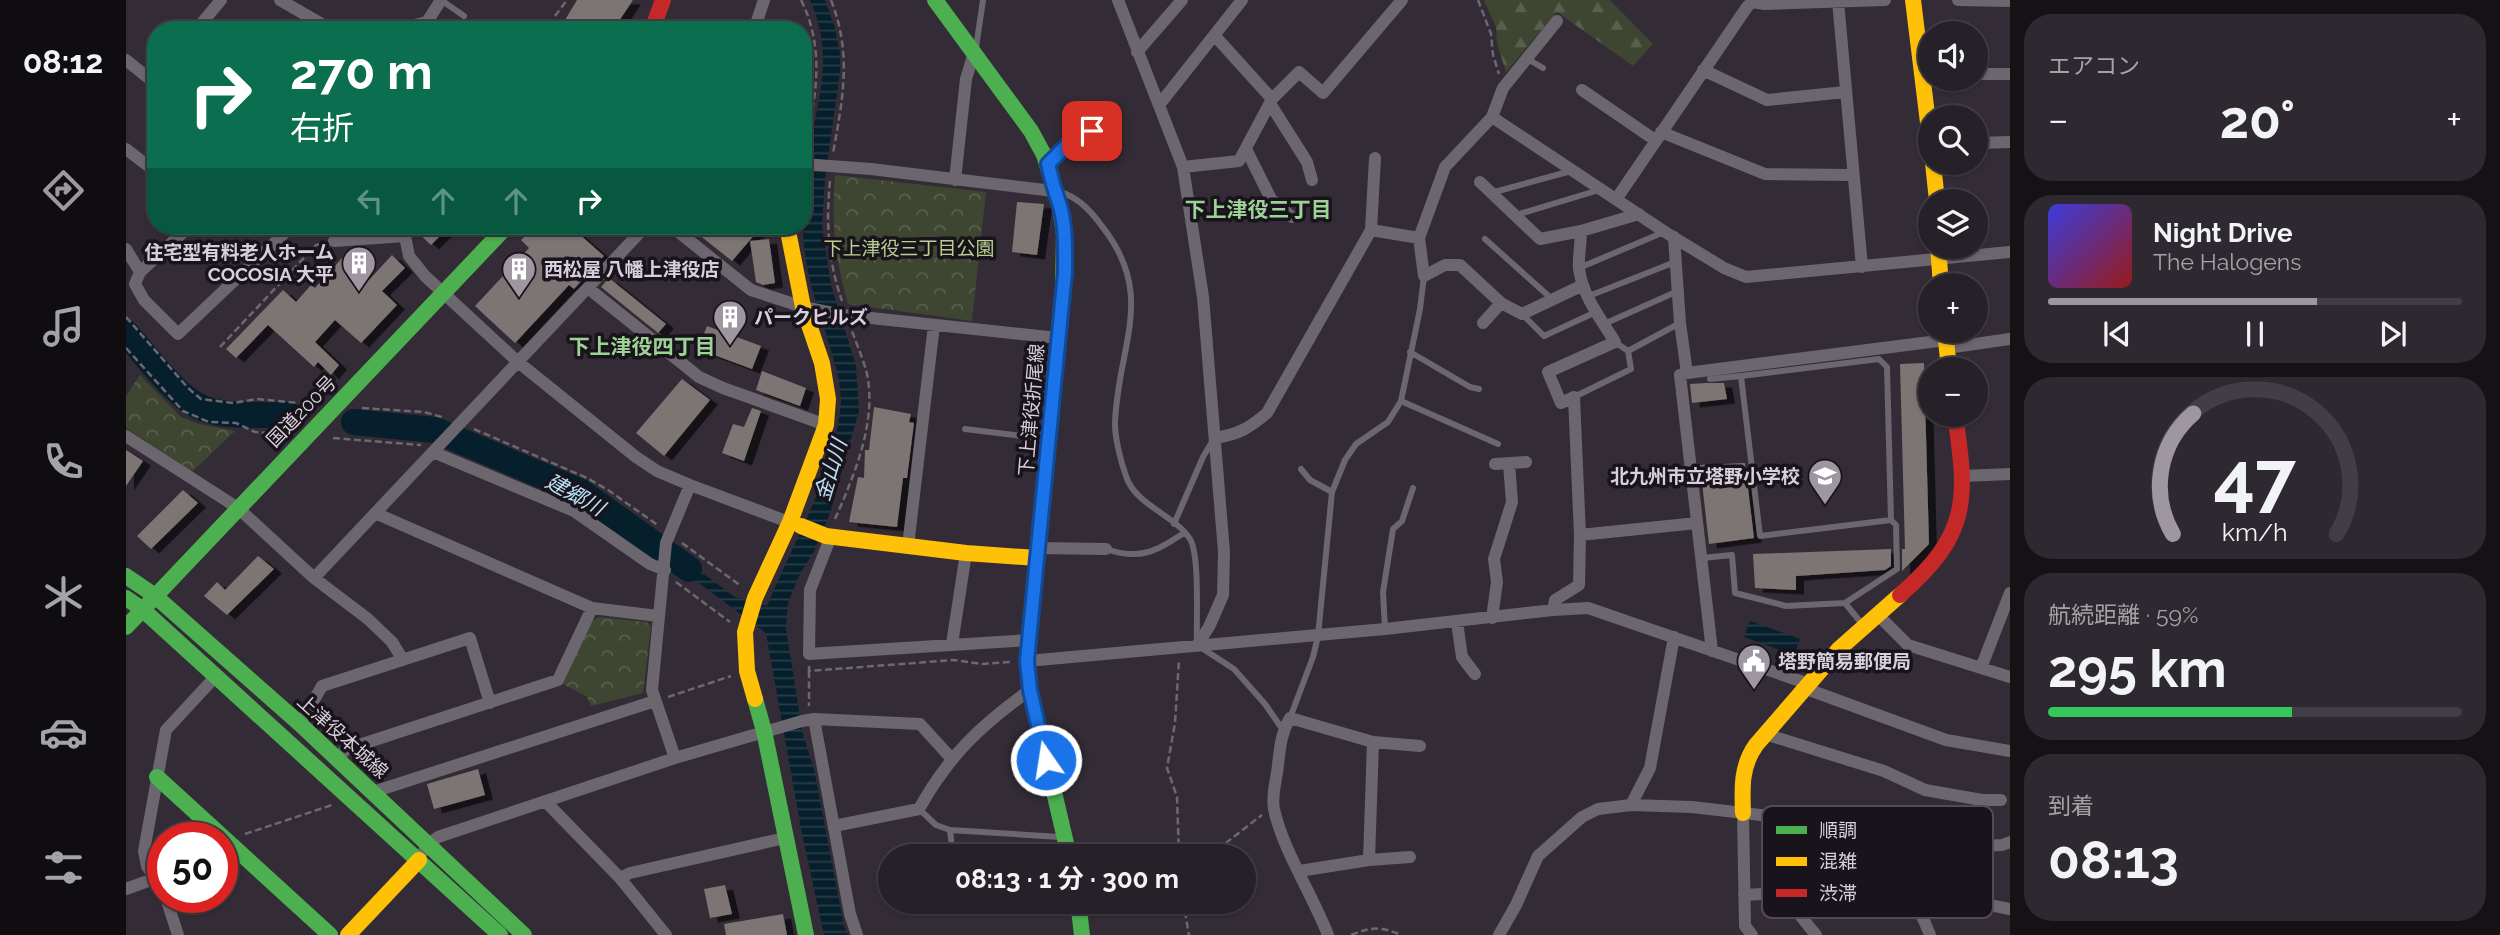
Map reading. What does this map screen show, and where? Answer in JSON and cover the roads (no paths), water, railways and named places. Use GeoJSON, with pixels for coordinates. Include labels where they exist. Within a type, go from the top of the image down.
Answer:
{"type":"FeatureCollection","features":[{"type":"Feature","properties":{"kind":"main road"},"geometry":{"type":"LineString","coordinates":[[655,21],[663,0]]}},
{"type":"Feature","properties":{"kind":"main road","name":"下上津役折尾線"},"geometry":{"type":"LineString","coordinates":[[935,0],[1031,131],[1048,164],[1060,207],[1065,261],[1027,661],[1030,690],[1066,844]]}},
{"type":"Feature","properties":{"kind":"main road"},"geometry":{"type":"LineString","coordinates":[[1913,0],[1918,28]]}},
{"type":"Feature","properties":{"kind":"main road","name":"国道200号"},"geometry":{"type":"LineString","coordinates":[[126,626],[499,235]]}},
{"type":"Feature","properties":{"kind":"main road"},"geometry":{"type":"LineString","coordinates":[[789,235],[822,363],[828,399],[827,425],[795,524],[756,596],[746,630],[747,671],[769,729],[785,838],[806,935]]}},
{"type":"Feature","properties":{"kind":"main road"},"geometry":{"type":"LineString","coordinates":[[1743,813],[1742,777],[1747,758],[1765,734],[1863,625],[1878,615],[1944,550],[1957,524],[1962,501],[1963,475],[1957,427]]}},
{"type":"Feature","properties":{"kind":"main road"},"geometry":{"type":"LineString","coordinates":[[795,524],[828,536],[966,553],[1038,553]]}},
{"type":"Feature","properties":{"kind":"main road","name":"上津役本城線"},"geometry":{"type":"LineString","coordinates":[[126,576],[154,595],[300,724],[524,935]]}},
{"type":"Feature","properties":{"kind":"main road","name":"上津役本城線"},"geometry":{"type":"LineString","coordinates":[[126,598],[142,609],[500,935]]}},
{"type":"Feature","properties":{"kind":"main road"},"geometry":{"type":"LineString","coordinates":[[157,777],[330,935]]}},
{"type":"Feature","properties":{"kind":"main road"},"geometry":{"type":"LineString","coordinates":[[348,935],[419,860]]}},
{"type":"Feature","properties":{"kind":"main road"},"geometry":{"type":"LineString","coordinates":[[1079,914],[1082,935]]}},
{"type":"Feature","properties":{"kind":"street"},"geometry":{"type":"LineString","coordinates":[[204,21],[221,0]]}},
{"type":"Feature","properties":{"kind":"street"},"geometry":{"type":"LineString","coordinates":[[281,0],[306,21]]}},
{"type":"Feature","properties":{"kind":"street"},"geometry":{"type":"LineString","coordinates":[[427,21],[441,0]]}},
{"type":"Feature","properties":{"kind":"street"},"geometry":{"type":"LineString","coordinates":[[757,21],[764,0]]}},
{"type":"Feature","properties":{"kind":"street"},"geometry":{"type":"LineString","coordinates":[[1118,0],[1183,167],[1203,297],[1224,552],[1223,595],[1198,645]]}},
{"type":"Feature","properties":{"kind":"street"},"geometry":{"type":"LineString","coordinates":[[1138,52],[1182,0]]}},
{"type":"Feature","properties":{"kind":"street"},"geometry":{"type":"LineString","coordinates":[[1159,105],[1242,0]]}},
{"type":"Feature","properties":{"kind":"street"},"geometry":{"type":"LineString","coordinates":[[1183,167],[1240,161],[1271,102],[1299,72],[1323,93],[1402,0]]}},
{"type":"Feature","properties":{"kind":"street"},"geometry":{"type":"LineString","coordinates":[[1617,198],[1752,1],[1765,4],[1885,0]]}},
{"type":"Feature","properties":{"kind":"street"},"geometry":{"type":"LineString","coordinates":[[1958,0],[2010,1]]}},
{"type":"Feature","properties":{"kind":"street"},"geometry":{"type":"LineString","coordinates":[[1838,1],[1861,267]]}},
{"type":"Feature","properties":{"kind":"street"},"geometry":{"type":"LineString","coordinates":[[1557,21],[1503,88],[1492,117],[1446,167],[1419,238],[1424,276],[1445,265],[1460,265],[1501,303],[1522,314],[1553,300],[1585,291]]}},
{"type":"Feature","properties":{"kind":"street"},"geometry":{"type":"LineString","coordinates":[[1215,36],[1271,102],[1307,162],[1312,180]]}},
{"type":"Feature","properties":{"kind":"street"},"geometry":{"type":"LineString","coordinates":[[955,180],[966,79],[974,53]]}},
{"type":"Feature","properties":{"kind":"street"},"geometry":{"type":"LineString","coordinates":[[126,60],[147,76]]}},
{"type":"Feature","properties":{"kind":"street"},"geometry":{"type":"LineString","coordinates":[[1703,70],[1768,100],[1845,92]]}},
{"type":"Feature","properties":{"kind":"street"},"geometry":{"type":"LineString","coordinates":[[1988,74],[2010,74]]}},
{"type":"Feature","properties":{"kind":"street"},"geometry":{"type":"LineString","coordinates":[[1582,90],[1658,136],[1765,174],[1852,174]]}},
{"type":"Feature","properties":{"kind":"street"},"geometry":{"type":"LineString","coordinates":[[1492,117],[1669,234],[1724,268],[1746,277],[1861,267],[1918,257]]}},
{"type":"Feature","properties":{"kind":"street"},"geometry":{"type":"LineString","coordinates":[[1988,143],[2010,142]]}},
{"type":"Feature","properties":{"kind":"street"},"geometry":{"type":"LineString","coordinates":[[126,149],[147,165]]}},
{"type":"Feature","properties":{"kind":"street"},"geometry":{"type":"LineString","coordinates":[[1246,149],[1271,199],[1292,216]]}},
{"type":"Feature","properties":{"kind":"street"},"geometry":{"type":"LineString","coordinates":[[1215,438],[1235,435],[1250,428],[1267,413],[1371,230],[1375,158]]}},
{"type":"Feature","properties":{"kind":"street"},"geometry":{"type":"LineString","coordinates":[[812,165],[1054,191]]}},
{"type":"Feature","properties":{"kind":"street"},"geometry":{"type":"LineString","coordinates":[[1480,183],[1540,239],[1581,231],[1639,214]]}},
{"type":"Feature","properties":{"kind":"street"},"geometry":{"type":"LineString","coordinates":[[1371,230],[1419,238]]}},
{"type":"Feature","properties":{"kind":"street"},"geometry":{"type":"LineString","coordinates":[[1553,610],[1555,600],[1579,585],[1580,535],[1574,397],[1561,403],[1548,372],[1615,342],[1585,291],[1579,268],[1581,231]]}},
{"type":"Feature","properties":{"kind":"street"},"geometry":{"type":"LineString","coordinates":[[1669,234],[1675,262],[1687,373]]}},
{"type":"Feature","properties":{"kind":"street"},"geometry":{"type":"LineString","coordinates":[[180,235],[140,272],[135,284],[144,300],[178,334],[282,235]]}},
{"type":"Feature","properties":{"kind":"street"},"geometry":{"type":"LineString","coordinates":[[334,241],[377,235]]}},
{"type":"Feature","properties":{"kind":"street"},"geometry":{"type":"LineString","coordinates":[[406,235],[409,256],[443,293],[517,362],[635,457],[657,471],[690,485],[795,524]]}},
{"type":"Feature","properties":{"kind":"street"},"geometry":{"type":"LineString","coordinates":[[314,578],[638,235]]}},
{"type":"Feature","properties":{"kind":"street"},"geometry":{"type":"LineString","coordinates":[[682,235],[751,290],[808,308],[845,315],[1058,338]]}},
{"type":"Feature","properties":{"kind":"street"},"geometry":{"type":"LineString","coordinates":[[126,249],[140,272]]}},
{"type":"Feature","properties":{"kind":"street"},"geometry":{"type":"LineString","coordinates":[[1988,252],[2010,252]]}},
{"type":"Feature","properties":{"kind":"street"},"geometry":{"type":"LineString","coordinates":[[589,288],[699,377],[827,425]]}},
{"type":"Feature","properties":{"kind":"street"},"geometry":{"type":"LineString","coordinates":[[1483,323],[1501,303]]}},
{"type":"Feature","properties":{"kind":"street"},"geometry":{"type":"LineString","coordinates":[[908,546],[934,325]]}},
{"type":"Feature","properties":{"kind":"street"},"geometry":{"type":"LineString","coordinates":[[1988,339],[2010,339]]}},
{"type":"Feature","properties":{"kind":"street"},"geometry":{"type":"LineString","coordinates":[[1712,651],[1680,375],[1785,365],[1927,343]]}},
{"type":"Feature","properties":{"kind":"street"},"geometry":{"type":"LineString","coordinates":[[126,436],[238,508],[314,578],[368,619],[392,642],[403,660]]}},
{"type":"Feature","properties":{"kind":"street"},"geometry":{"type":"LineString","coordinates":[[436,449],[574,511],[650,564],[665,569]]}},
{"type":"Feature","properties":{"kind":"street"},"geometry":{"type":"LineString","coordinates":[[1495,464],[1526,462]]}},
{"type":"Feature","properties":{"kind":"street"},"geometry":{"type":"LineString","coordinates":[[1492,618],[1497,582],[1494,559],[1512,502],[1509,464]]}},
{"type":"Feature","properties":{"kind":"street"},"geometry":{"type":"LineString","coordinates":[[1963,475],[2010,474]]}},
{"type":"Feature","properties":{"kind":"street"},"geometry":{"type":"LineString","coordinates":[[675,758],[652,690],[668,538],[690,485]]}},
{"type":"Feature","properties":{"kind":"street"},"geometry":{"type":"LineString","coordinates":[[375,513],[592,608],[658,616]]}},
{"type":"Feature","properties":{"kind":"street"},"geometry":{"type":"LineString","coordinates":[[1580,535],[1696,523]]}},
{"type":"Feature","properties":{"kind":"street"},"geometry":{"type":"LineString","coordinates":[[828,536],[810,590],[809,654],[1028,640]]}},
{"type":"Feature","properties":{"kind":"street"},"geometry":{"type":"LineString","coordinates":[[1038,553],[1106,549]]}},
{"type":"Feature","properties":{"kind":"street"},"geometry":{"type":"LineString","coordinates":[[952,644],[966,553]]}},
{"type":"Feature","properties":{"kind":"street"},"geometry":{"type":"LineString","coordinates":[[1981,668],[2010,593]]}},
{"type":"Feature","properties":{"kind":"street"},"geometry":{"type":"LineString","coordinates":[[336,758],[347,749],[558,680],[592,608]]}},
{"type":"Feature","properties":{"kind":"street"},"geometry":{"type":"LineString","coordinates":[[1027,661],[1318,636],[1588,608],[1712,651],[1946,740],[2010,751]]}},
{"type":"Feature","properties":{"kind":"street"},"geometry":{"type":"LineString","coordinates":[[1878,615],[1908,645],[2010,677]]}},
{"type":"Feature","properties":{"kind":"street"},"geometry":{"type":"LineString","coordinates":[[1457,622],[1462,657],[1475,674]]}},
{"type":"Feature","properties":{"kind":"street"},"geometry":{"type":"LineString","coordinates":[[1631,805],[1650,768],[1674,637]]}},
{"type":"Feature","properties":{"kind":"street"},"geometry":{"type":"LineString","coordinates":[[300,724],[322,687],[470,638],[490,703]]}},
{"type":"Feature","properties":{"kind":"street"},"geometry":{"type":"LineString","coordinates":[[149,822],[166,730],[216,676]]}},
{"type":"Feature","properties":{"kind":"street"},"geometry":{"type":"LineString","coordinates":[[834,826],[919,808],[951,758],[1001,711],[1030,690]]}},
{"type":"Feature","properties":{"kind":"street"},"geometry":{"type":"LineString","coordinates":[[373,792],[655,701]]}},
{"type":"Feature","properties":{"kind":"street"},"geometry":{"type":"LineString","coordinates":[[1328,935],[1273,807],[1283,730],[1290,718],[1373,742],[1420,746]]}},
{"type":"Feature","properties":{"kind":"street"},"geometry":{"type":"LineString","coordinates":[[419,860],[429,844],[438,837],[675,758],[808,720],[920,724],[951,758]]}},
{"type":"Feature","properties":{"kind":"street"},"geometry":{"type":"LineString","coordinates":[[808,720],[834,826],[850,914],[857,935]]}},
{"type":"Feature","properties":{"kind":"street"},"geometry":{"type":"LineString","coordinates":[[1765,734],[1884,771],[1925,790],[1982,800],[2001,800]]}},
{"type":"Feature","properties":{"kind":"street"},"geometry":{"type":"LineString","coordinates":[[1369,860],[1373,742]]}},
{"type":"Feature","properties":{"kind":"street"},"geometry":{"type":"LineString","coordinates":[[545,801],[620,878],[666,935]]}},
{"type":"Feature","properties":{"kind":"street"},"geometry":{"type":"LineString","coordinates":[[1499,935],[1538,856],[1564,831],[1598,809],[1631,805],[1692,807],[1762,815]]}},
{"type":"Feature","properties":{"kind":"street"},"geometry":{"type":"LineString","coordinates":[[1743,813],[1745,926],[1752,935]]}},
{"type":"Feature","properties":{"kind":"street"},"geometry":{"type":"LineString","coordinates":[[147,834],[144,851],[147,866]]}},
{"type":"Feature","properties":{"kind":"street"},"geometry":{"type":"LineString","coordinates":[[620,878],[630,873],[785,838]]}},
{"type":"Feature","properties":{"kind":"street"},"geometry":{"type":"LineString","coordinates":[[1993,845],[2010,842]]}},
{"type":"Feature","properties":{"kind":"street"},"geometry":{"type":"LineString","coordinates":[[1299,871],[1369,860],[1410,857]]}},
{"type":"Feature","properties":{"kind":"street"},"geometry":{"type":"LineString","coordinates":[[126,889],[147,881]]}},
{"type":"Feature","properties":{"kind":"street"},"geometry":{"type":"LineString","coordinates":[[1744,895],[1762,894]]}},
{"type":"Feature","properties":{"kind":"street"},"geometry":{"type":"LineString","coordinates":[[171,913],[178,935]]}},
{"type":"Feature","properties":{"kind":"street"},"geometry":{"type":"LineString","coordinates":[[1802,918],[1816,935]]}},
{"type":"Feature","properties":{"kind":"street"},"geometry":{"type":"LineString","coordinates":[[1921,918],[1930,935]]}},
{"type":"Feature","properties":{"kind":"lane"},"geometry":{"type":"LineString","coordinates":[[441,0],[464,16]]}},
{"type":"Feature","properties":{"kind":"lane"},"geometry":{"type":"LineString","coordinates":[[974,53],[983,0]]}},
{"type":"Feature","properties":{"kind":"lane"},"geometry":{"type":"LineString","coordinates":[[1526,57],[1542,68]]}},
{"type":"Feature","properties":{"kind":"lane"},"geometry":{"type":"LineString","coordinates":[[1048,164],[1090,128],[1077,113]]}},
{"type":"Feature","properties":{"kind":"lane"},"geometry":{"type":"LineString","coordinates":[[1491,193],[1573,171]]}},
{"type":"Feature","properties":{"kind":"lane"},"geometry":{"type":"LineString","coordinates":[[1514,215],[1600,190]]}},
{"type":"Feature","properties":{"kind":"lane"},"geometry":{"type":"LineString","coordinates":[[1054,191],[1070,195],[1082,204],[1114,240],[1125,262],[1132,287],[1115,427],[1126,479],[1147,504],[1191,540],[1196,557],[1198,645],[1234,669],[1265,704],[1283,730]]}},
{"type":"Feature","properties":{"kind":"lane"},"geometry":{"type":"LineString","coordinates":[[1579,268],[1669,234]]}},
{"type":"Feature","properties":{"kind":"lane"},"geometry":{"type":"LineString","coordinates":[[1485,239],[1553,300]]}},
{"type":"Feature","properties":{"kind":"lane"},"geometry":{"type":"LineString","coordinates":[[1585,291],[1675,262]]}},
{"type":"Feature","properties":{"kind":"lane"},"geometry":{"type":"LineString","coordinates":[[1290,718],[1318,636],[1332,492],[1345,460],[1356,444],[1388,422],[1401,401],[1424,276]]}},
{"type":"Feature","properties":{"kind":"lane"},"geometry":{"type":"LineString","coordinates":[[1604,324],[1678,291]]}},
{"type":"Feature","properties":{"kind":"lane"},"geometry":{"type":"LineString","coordinates":[[1522,314],[1544,336],[1596,312]]}},
{"type":"Feature","properties":{"kind":"lane"},"geometry":{"type":"LineString","coordinates":[[1628,351],[1681,323]]}},
{"type":"Feature","properties":{"kind":"lane"},"geometry":{"type":"LineString","coordinates":[[1574,397],[1631,369],[1628,351],[1615,342]]}},
{"type":"Feature","properties":{"kind":"lane"},"geometry":{"type":"LineString","coordinates":[[1410,352],[1470,387],[1479,389]]}},
{"type":"Feature","properties":{"kind":"lane"},"geometry":{"type":"LineString","coordinates":[[1700,558],[1732,555],[1735,593],[1786,606],[1845,603],[1897,569],[1896,525],[1891,520],[1887,366],[1879,359],[1808,362]]}},
{"type":"Feature","properties":{"kind":"lane"},"geometry":{"type":"LineString","coordinates":[[1710,379],[1741,376],[1785,365]]}},
{"type":"Feature","properties":{"kind":"lane"},"geometry":{"type":"LineString","coordinates":[[1741,376],[1760,536],[1891,520]]}},
{"type":"Feature","properties":{"kind":"lane"},"geometry":{"type":"LineString","coordinates":[[1401,401],[1498,444]]}},
{"type":"Feature","properties":{"kind":"lane"},"geometry":{"type":"LineString","coordinates":[[965,429],[1049,439]]}},
{"type":"Feature","properties":{"kind":"lane"},"geometry":{"type":"LineString","coordinates":[[1174,524],[1203,457],[1215,438]]}},
{"type":"Feature","properties":{"kind":"lane"},"geometry":{"type":"LineString","coordinates":[[1301,469],[1310,480],[1332,492]]}},
{"type":"Feature","properties":{"kind":"lane"},"geometry":{"type":"LineString","coordinates":[[1385,629],[1383,592],[1393,529],[1402,521],[1413,488]]}},
{"type":"Feature","properties":{"kind":"lane"},"geometry":{"type":"LineString","coordinates":[[1843,526],[1844,536]]}},
{"type":"Feature","properties":{"kind":"lane"},"geometry":{"type":"LineString","coordinates":[[1106,549],[1122,555],[1156,551],[1184,533]]}},
{"type":"Feature","properties":{"kind":"lane"},"geometry":{"type":"LineString","coordinates":[[1845,603],[1863,625]]}},
{"type":"Feature","properties":{"kind":"lane"},"geometry":{"type":"LineString","coordinates":[[919,808],[936,825],[950,830],[1065,837]]}},
{"type":"Feature","properties":{"kind":"lane"},"geometry":{"type":"LineString","coordinates":[[950,830],[952,844]]}},
{"type":"Feature","properties":{"kind":"water","name":"金山川"},"geometry":{"type":"Polygon","coordinates":[[[810,0],[825,0],[835,28],[840,54],[822,226],[831,285],[856,366],[859,411],[829,516],[788,603],[786,629],[803,735],[814,769],[844,926],[848,935],[824,935],[802,834],[766,633],[672,563],[674,552],[735,597],[767,606],[820,487],[835,438],[841,402],[839,382],[811,283],[803,235],[812,235],[812,136],[823,65],[818,22],[810,0]]]}},
{"type":"Feature","properties":{"kind":"water"},"geometry":{"type":"Polygon","coordinates":[[[1750,621],[1800,639],[1794,655],[1744,637],[1750,621]]]}},
{"type":"Feature","properties":{"kind":"waterway","name":"建郷川"},"geometry":{"type":"LineString","coordinates":[[126,333],[170,383],[198,406],[219,413],[289,415]]}},
{"type":"Feature","properties":{"kind":"waterway","name":"建郷川"},"geometry":{"type":"LineString","coordinates":[[354,422],[435,430],[581,492],[689,569]]}},
{"type":"Feature","properties":{"kind":"place","name":"住宅型有料老人ホーム COCOSIA 大平"},"geometry":{"type":"Point","coordinates":[359,293]}},
{"type":"Feature","properties":{"kind":"place","name":"西松屋 八幡上津役店"},"geometry":{"type":"Point","coordinates":[519,299]}},
{"type":"Feature","properties":{"kind":"place","name":"パークヒルズ"},"geometry":{"type":"Point","coordinates":[730,347]}},
{"type":"Feature","properties":{"kind":"place","name":"北九州市立塔野小学校"},"geometry":{"type":"Point","coordinates":[1825,506]}},
{"type":"Feature","properties":{"kind":"place","name":"塔野簡易郵便局"},"geometry":{"type":"Point","coordinates":[1754,691]}},
{"type":"Feature","properties":{"kind":"district","name":"下上津役三丁目"},"geometry":{"type":"Point","coordinates":[1258,210]}},
{"type":"Feature","properties":{"kind":"district","name":"下上津役四丁目"},"geometry":{"type":"Point","coordinates":[642,347]}},
{"type":"Feature","properties":{"kind":"park label","name":"下上津役三丁目公園"},"geometry":{"type":"Point","coordinates":[909,248]}}]}
